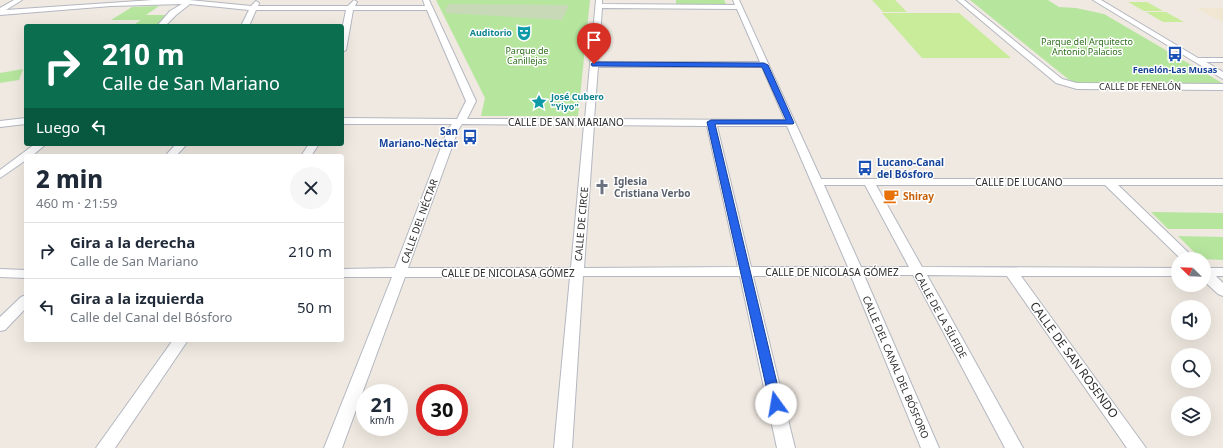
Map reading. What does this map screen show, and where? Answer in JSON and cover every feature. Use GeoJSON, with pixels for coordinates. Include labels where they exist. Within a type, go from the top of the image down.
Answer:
{"type":"FeatureCollection","features":[{"type":"Feature","properties":{"kind":"street"},"geometry":{"type":"LineString","coordinates":[[0,12],[19,0]]}},
{"type":"Feature","properties":{"kind":"street"},"geometry":{"type":"LineString","coordinates":[[246,24],[252,8],[258,0]]}},
{"type":"Feature","properties":{"kind":"street"},"geometry":{"type":"LineString","coordinates":[[344,40],[350,8],[356,0]]}},
{"type":"Feature","properties":{"kind":"street","name":"CALLE DE FENELÓN"},"geometry":{"type":"LineString","coordinates":[[960,0],[1059,81],[1077,86],[1223,87]]}},
{"type":"Feature","properties":{"kind":"street"},"geometry":{"type":"LineString","coordinates":[[1096,0],[1223,76]]}},
{"type":"Feature","properties":{"kind":"street"},"geometry":{"type":"LineString","coordinates":[[0,12],[114,2],[175,1],[252,8],[350,8],[427,4]]}},
{"type":"Feature","properties":{"kind":"street"},"geometry":{"type":"LineString","coordinates":[[163,24],[173,13],[189,2]]}},
{"type":"Feature","properties":{"kind":"street"},"geometry":{"type":"LineString","coordinates":[[598,3],[738,4]]}},
{"type":"Feature","properties":{"kind":"street","name":"CALLE DE CIRCE"},"geometry":{"type":"LineString","coordinates":[[563,448],[576,273],[590,122],[598,3]]}},
{"type":"Feature","properties":{"kind":"street","name":"CALLE DEL NÉCTAR"},"geometry":{"type":"LineString","coordinates":[[333,448],[400,273],[453,128],[460,122],[471,101],[427,4]]}},
{"type":"Feature","properties":{"kind":"street","name":"CALLE DEL CANAL DEL BÓSFORO"},"geometry":{"type":"LineString","coordinates":[[738,4],[856,272],[930,448]]}},
{"type":"Feature","properties":{"kind":"street"},"geometry":{"type":"LineString","coordinates":[[1196,60],[1222,61]]}},
{"type":"Feature","properties":{"kind":"street"},"geometry":{"type":"LineString","coordinates":[[594,64],[764,65]]}},
{"type":"Feature","properties":{"kind":"street"},"geometry":{"type":"LineString","coordinates":[[0,124],[24,121]]}},
{"type":"Feature","properties":{"kind":"street","name":"CALLE DE SAN MARIANO"},"geometry":{"type":"LineString","coordinates":[[344,121],[790,123]]}},
{"type":"Feature","properties":{"kind":"street"},"geometry":{"type":"LineString","coordinates":[[711,122],[786,448]]}},
{"type":"Feature","properties":{"kind":"street"},"geometry":{"type":"LineString","coordinates":[[28,154],[38,146]]}},
{"type":"Feature","properties":{"kind":"street"},"geometry":{"type":"LineString","coordinates":[[172,154],[180,146]]}},
{"type":"Feature","properties":{"kind":"street"},"geometry":{"type":"LineString","coordinates":[[0,175],[24,157]]}},
{"type":"Feature","properties":{"kind":"street","name":"CALLE DE LUCANO"},"geometry":{"type":"LineString","coordinates":[[816,182],[1223,182]]}},
{"type":"Feature","properties":{"kind":"street","name":"CALLE DE LA SÍLFIDE"},"geometry":{"type":"LineString","coordinates":[[868,182],[1014,448]]}},
{"type":"Feature","properties":{"kind":"street"},"geometry":{"type":"LineString","coordinates":[[1108,182],[1182,252]]}},
{"type":"Feature","properties":{"kind":"street","name":"CALLE DE NICOLASA GÓMEZ"},"geometry":{"type":"LineString","coordinates":[[344,273],[917,271],[1171,272]]}},
{"type":"Feature","properties":{"kind":"street","name":"CALLE DE SAN ROSENDO"},"geometry":{"type":"LineString","coordinates":[[1011,272],[1137,448]]}},
{"type":"Feature","properties":{"kind":"street"},"geometry":{"type":"LineString","coordinates":[[1211,273],[1223,272]]}},
{"type":"Feature","properties":{"kind":"street"},"geometry":{"type":"LineString","coordinates":[[0,274],[24,274]]}},
{"type":"Feature","properties":{"kind":"street"},"geometry":{"type":"LineString","coordinates":[[1211,280],[1223,291]]}},
{"type":"Feature","properties":{"kind":"street"},"geometry":{"type":"LineString","coordinates":[[0,326],[24,302]]}},
{"type":"Feature","properties":{"kind":"street"},"geometry":{"type":"LineString","coordinates":[[105,448],[180,342]]}},
{"type":"Feature","properties":{"kind":"shaded area"},"geometry":{"type":"Polygon","coordinates":[[[1196,8],[1223,8],[1223,22],[1196,8]]]}},
{"type":"Feature","properties":{"kind":"green space","name":"Parque de Canillejas"},"geometry":{"type":"Polygon","coordinates":[[[436,0],[590,0],[578,116],[481,116],[485,98],[436,0]]]}},
{"type":"Feature","properties":{"kind":"green space"},"geometry":{"type":"Polygon","coordinates":[[[676,0],[724,0],[726,4],[676,4],[676,0]]]}},
{"type":"Feature","properties":{"kind":"green space"},"geometry":{"type":"Polygon","coordinates":[[[872,0],[895,0],[907,12],[883,12],[872,0]]]}},
{"type":"Feature","properties":{"kind":"green space","name":"Parque del Arquitecto Antonio Palacios"},"geometry":{"type":"Polygon","coordinates":[[[970,0],[1048,0],[1059,7],[1076,8],[1104,14],[1222,83],[1073,83],[970,0]]]}},
{"type":"Feature","properties":{"kind":"green space"},"geometry":{"type":"Polygon","coordinates":[[[1128,2],[1147,2],[1163,11],[1144,11],[1128,2]]]}},
{"type":"Feature","properties":{"kind":"green space"},"geometry":{"type":"Polygon","coordinates":[[[449,4],[569,5],[562,20],[447,13],[445,10],[449,4]]]}},
{"type":"Feature","properties":{"kind":"green space"},"geometry":{"type":"Polygon","coordinates":[[[159,6],[146,15],[166,15],[158,24],[135,24],[141,20],[111,20],[132,7],[159,6]]]}},
{"type":"Feature","properties":{"kind":"green space"},"geometry":{"type":"Polygon","coordinates":[[[1146,12],[1166,12],[1184,22],[1163,22],[1146,12]]]}},
{"type":"Feature","properties":{"kind":"green space"},"geometry":{"type":"Polygon","coordinates":[[[882,13],[959,13],[1011,58],[922,58],[882,13]]]}},
{"type":"Feature","properties":{"kind":"green space"},"geometry":{"type":"Polygon","coordinates":[[[23,69],[19,80],[0,83],[0,73],[23,69]]]}},
{"type":"Feature","properties":{"kind":"green space"},"geometry":{"type":"Polygon","coordinates":[[[1151,212],[1223,213],[1223,229],[1168,229],[1151,212]]]}},
{"type":"Feature","properties":{"kind":"green space"},"geometry":{"type":"Polygon","coordinates":[[[1178,236],[1223,237],[1223,260],[1211,259],[1211,252],[1194,252],[1178,236]]]}},
{"type":"Feature","properties":{"kind":"place","name":"Auditorio"},"geometry":{"type":"Point","coordinates":[524,33]}},
{"type":"Feature","properties":{"kind":"place","name":"Fenelón-Las Musas"},"geometry":{"type":"Point","coordinates":[1175,54]}},
{"type":"Feature","properties":{"kind":"place","name":"José Cubero \"Yiyo\""},"geometry":{"type":"Point","coordinates":[539,102]}},
{"type":"Feature","properties":{"kind":"place","name":"San Mariano-Néctar"},"geometry":{"type":"Point","coordinates":[470,137]}},
{"type":"Feature","properties":{"kind":"place","name":"Lucano-Canal del Bósforo"},"geometry":{"type":"Point","coordinates":[865,168]}},
{"type":"Feature","properties":{"kind":"place","name":"Iglesia Cristiana Verbo"},"geometry":{"type":"Point","coordinates":[602,187]}},
{"type":"Feature","properties":{"kind":"place","name":"Shiray"},"geometry":{"type":"Point","coordinates":[891,196]}},
{"type":"Feature","properties":{"kind":"route"},"geometry":{"type":"LineString","coordinates":[[594,64],[764,65],[790,123],[711,122],[776,404]]}}]}
